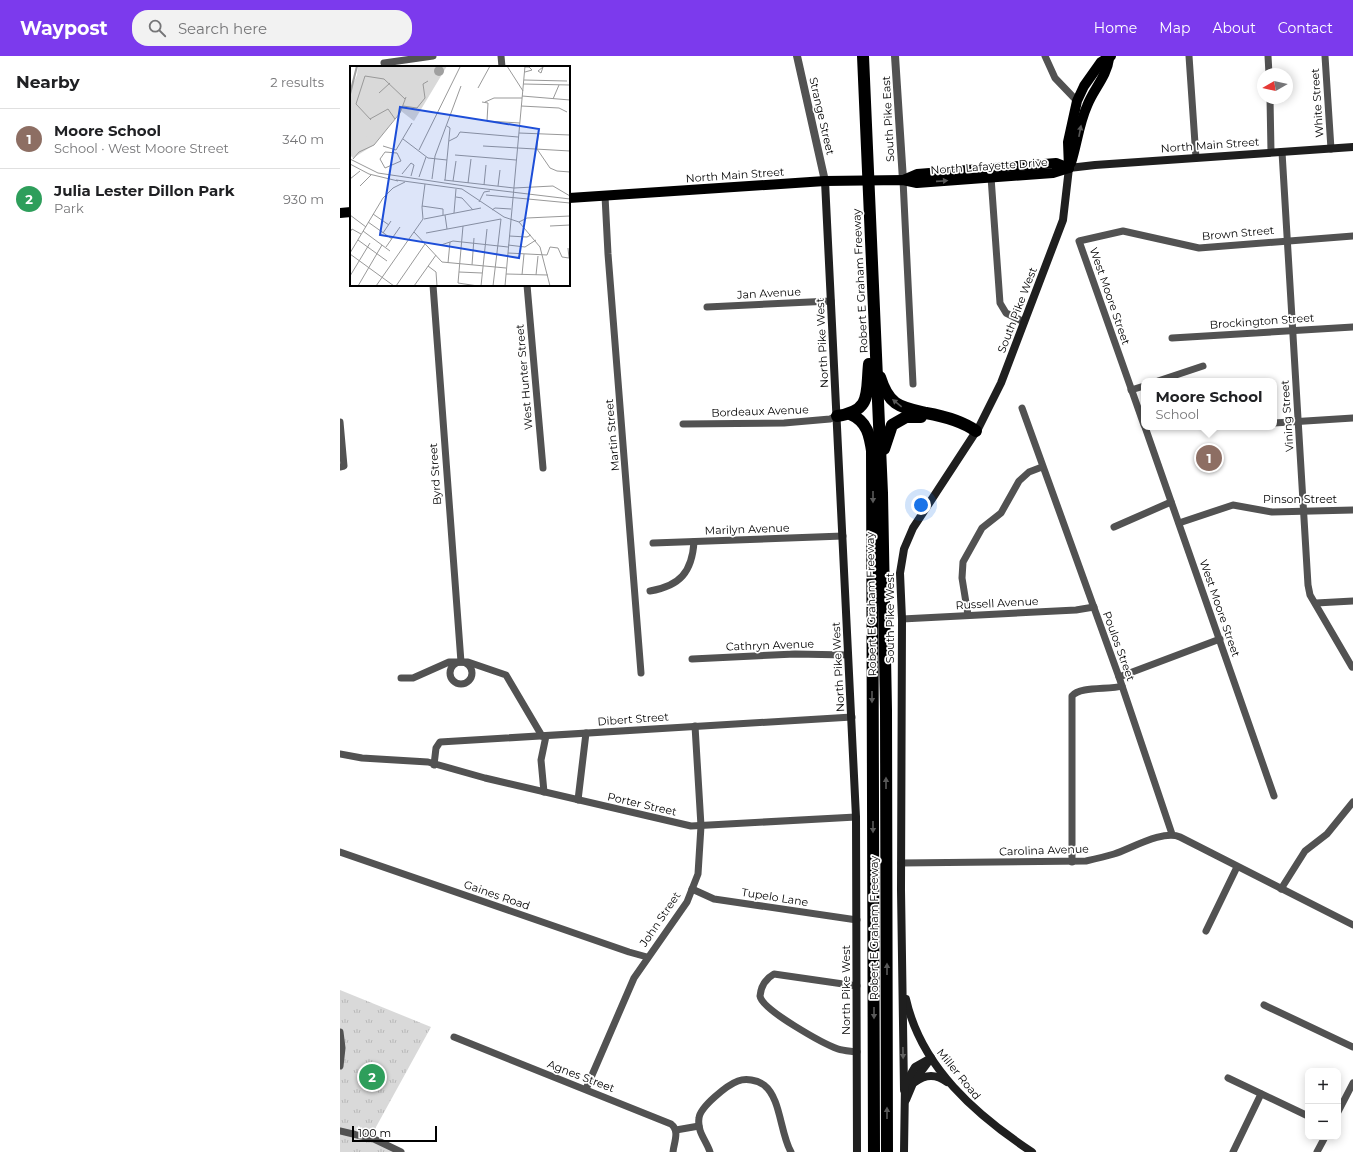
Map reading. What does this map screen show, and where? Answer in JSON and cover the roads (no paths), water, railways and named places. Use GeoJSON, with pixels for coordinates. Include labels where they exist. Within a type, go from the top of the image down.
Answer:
{"type":"FeatureCollection","features":[{"type":"Feature","properties":{"kind":"highway","name":"Robert E Graham Freeway"},"geometry":{"type":"LineString","coordinates":[[858,56],[864,152],[873,362],[886,710],[887,1152]]}},
{"type":"Feature","properties":{"kind":"highway","name":"Robert E Graham Freeway"},"geometry":{"type":"LineString","coordinates":[[863,56],[864,152]]}},
{"type":"Feature","properties":{"kind":"highway"},"geometry":{"type":"LineString","coordinates":[[837,416],[850,414],[864,404],[873,362]]}},
{"type":"Feature","properties":{"kind":"highway"},"geometry":{"type":"LineString","coordinates":[[873,362],[889,397],[896,404],[903,408],[947,418],[964,424],[976,431]]}},
{"type":"Feature","properties":{"kind":"highway"},"geometry":{"type":"LineString","coordinates":[[850,414],[860,419],[867,427],[877,458]]}},
{"type":"Feature","properties":{"kind":"highway"},"geometry":{"type":"LineString","coordinates":[[877,458],[892,425],[906,417],[947,418]]}},
{"type":"Feature","properties":{"kind":"highway","name":"Robert E Graham Freeway"},"geometry":{"type":"LineString","coordinates":[[874,1152],[877,458]]}},
{"type":"Feature","properties":{"kind":"main road"},"geometry":{"type":"LineString","coordinates":[[1069,168],[1068,142],[1077,101],[1084,86],[1107,59]]}},
{"type":"Feature","properties":{"kind":"main road"},"geometry":{"type":"LineString","coordinates":[[1069,168],[1087,106],[1097,84],[1108,69],[1107,59]]}},
{"type":"Feature","properties":{"kind":"main road","name":"North Main Street"},"geometry":{"type":"LineString","coordinates":[[1069,168],[1353,147]]}},
{"type":"Feature","properties":{"kind":"main road"},"geometry":{"type":"LineString","coordinates":[[903,180],[917,174],[1056,163],[1069,168]]}},
{"type":"Feature","properties":{"kind":"main road","name":"North Lafayette Drive"},"geometry":{"type":"LineString","coordinates":[[903,180],[917,182],[1053,173],[1069,168]]}},
{"type":"Feature","properties":{"kind":"main road","name":"South Pike West"},"geometry":{"type":"LineString","coordinates":[[903,986],[901,863],[902,619],[900,573],[904,549],[913,528],[976,431],[1001,383],[1063,220],[1069,168]]}},
{"type":"Feature","properties":{"kind":"main road","name":"North Main Street"},"geometry":{"type":"LineString","coordinates":[[570,198],[825,182],[903,180]]}},
{"type":"Feature","properties":{"kind":"main road","name":"North Pike West"},"geometry":{"type":"LineString","coordinates":[[825,182],[856,817],[857,1152]]}},
{"type":"Feature","properties":{"kind":"main road"},"geometry":{"type":"LineString","coordinates":[[340,213],[350,212]]}},
{"type":"Feature","properties":{"kind":"main road"},"geometry":{"type":"LineString","coordinates":[[903,986],[904,1152]]}},
{"type":"Feature","properties":{"kind":"main road","name":"Miller Road"},"geometry":{"type":"LineString","coordinates":[[903,986],[911,1018],[931,1058],[952,1086],[990,1123],[1032,1152]]}},
{"type":"Feature","properties":{"kind":"main road"},"geometry":{"type":"LineString","coordinates":[[904,1090],[908,1076],[915,1067],[931,1058]]}},
{"type":"Feature","properties":{"kind":"main road"},"geometry":{"type":"LineString","coordinates":[[904,1106],[912,1085],[931,1058]]}},
{"type":"Feature","properties":{"kind":"main road"},"geometry":{"type":"LineString","coordinates":[[912,1085],[923,1078],[931,1076],[940,1078],[952,1086]]}},
{"type":"Feature","properties":{"kind":"street"},"geometry":{"type":"LineString","coordinates":[[383,62],[434,56]]}},
{"type":"Feature","properties":{"kind":"street"},"geometry":{"type":"LineString","coordinates":[[501,56],[502,66]]}},
{"type":"Feature","properties":{"kind":"street","name":"Strange Street"},"geometry":{"type":"LineString","coordinates":[[797,56],[825,182]]}},
{"type":"Feature","properties":{"kind":"street","name":"South Pike East"},"geometry":{"type":"LineString","coordinates":[[895,56],[903,180]]}},
{"type":"Feature","properties":{"kind":"street"},"geometry":{"type":"LineString","coordinates":[[1045,56],[1055,78],[1077,101]]}},
{"type":"Feature","properties":{"kind":"street"},"geometry":{"type":"LineString","coordinates":[[1189,56],[1196,158]]}},
{"type":"Feature","properties":{"kind":"street"},"geometry":{"type":"LineString","coordinates":[[1268,56],[1269,68]]}},
{"type":"Feature","properties":{"kind":"street","name":"White Street"},"geometry":{"type":"LineString","coordinates":[[1325,56],[1331,149]]}},
{"type":"Feature","properties":{"kind":"street"},"geometry":{"type":"LineString","coordinates":[[1270,104],[1271,152]]}},
{"type":"Feature","properties":{"kind":"street","name":"Vining Street"},"geometry":{"type":"LineString","coordinates":[[1282,152],[1291,330],[1299,421],[1308,585],[1310,596],[1316,603],[1352,667]]}},
{"type":"Feature","properties":{"kind":"street"},"geometry":{"type":"LineString","coordinates":[[991,177],[1000,303],[1006,313],[1024,322]]}},
{"type":"Feature","properties":{"kind":"street"},"geometry":{"type":"LineString","coordinates":[[903,180],[913,384]]}},
{"type":"Feature","properties":{"kind":"street","name":"Martin Street"},"geometry":{"type":"LineString","coordinates":[[606,196],[608,254],[642,673]]}},
{"type":"Feature","properties":{"kind":"street","name":"Brown Street"},"geometry":{"type":"LineString","coordinates":[[1079,241],[1123,231],[1129,231],[1193,247],[1353,236]]}},
{"type":"Feature","properties":{"kind":"street","name":"West Moore Street"},"geometry":{"type":"LineString","coordinates":[[1079,241],[1141,418]]}},
{"type":"Feature","properties":{"kind":"street","name":"Byrd Street"},"geometry":{"type":"LineString","coordinates":[[433,286],[461,662]]}},
{"type":"Feature","properties":{"kind":"street","name":"West Hunter Street"},"geometry":{"type":"LineString","coordinates":[[527,286],[543,468]]}},
{"type":"Feature","properties":{"kind":"street","name":"Jan Avenue"},"geometry":{"type":"LineString","coordinates":[[707,307],[831,301]]}},
{"type":"Feature","properties":{"kind":"street","name":"Brockington Street"},"geometry":{"type":"LineString","coordinates":[[1172,338],[1353,327]]}},
{"type":"Feature","properties":{"kind":"street"},"geometry":{"type":"LineString","coordinates":[[1167,378],[1203,366]]}},
{"type":"Feature","properties":{"kind":"street"},"geometry":{"type":"LineString","coordinates":[[1131,390],[1141,387]]}},
{"type":"Feature","properties":{"kind":"street","name":"Poulos Street"},"geometry":{"type":"LineString","coordinates":[[1022,408],[1119,677],[1172,834]]}},
{"type":"Feature","properties":{"kind":"street","name":"Bordeaux Avenue"},"geometry":{"type":"LineString","coordinates":[[683,424],[784,423],[830,420],[837,416]]}},
{"type":"Feature","properties":{"kind":"street"},"geometry":{"type":"LineString","coordinates":[[1277,423],[1353,418]]}},
{"type":"Feature","properties":{"kind":"street"},"geometry":{"type":"LineString","coordinates":[[340,422],[344,466],[340,467]]}},
{"type":"Feature","properties":{"kind":"street","name":"West Moore Street"},"geometry":{"type":"LineString","coordinates":[[1145,430],[1274,796]]}},
{"type":"Feature","properties":{"kind":"street"},"geometry":{"type":"LineString","coordinates":[[968,615],[962,578],[963,562],[982,528],[1000,513],[1019,481],[1029,472],[1042,467]]}},
{"type":"Feature","properties":{"kind":"street"},"geometry":{"type":"LineString","coordinates":[[1114,527],[1171,502]]}},
{"type":"Feature","properties":{"kind":"street","name":"Pinson Street"},"geometry":{"type":"LineString","coordinates":[[1179,523],[1217,509],[1233,505],[1272,512],[1304,513],[1353,510]]}},
{"type":"Feature","properties":{"kind":"street","name":"Marilyn Avenue"},"geometry":{"type":"LineString","coordinates":[[653,542],[694,542],[842,536]]}},
{"type":"Feature","properties":{"kind":"street"},"geometry":{"type":"LineString","coordinates":[[650,591],[670,586],[683,576],[693,559],[694,542]]}},
{"type":"Feature","properties":{"kind":"street"},"geometry":{"type":"LineString","coordinates":[[1316,603],[1353,600]]}},
{"type":"Feature","properties":{"kind":"street","name":"Russell Avenue"},"geometry":{"type":"LineString","coordinates":[[902,619],[1076,610],[1094,607]]}},
{"type":"Feature","properties":{"kind":"street"},"geometry":{"type":"LineString","coordinates":[[1119,677],[1220,639]]}},
{"type":"Feature","properties":{"kind":"street","name":"Cathryn Avenue"},"geometry":{"type":"LineString","coordinates":[[692,659],[795,654],[848,655]]}},
{"type":"Feature","properties":{"kind":"street"},"geometry":{"type":"LineString","coordinates":[[401,678],[413,678],[449,662],[468,662],[506,675],[544,736],[540,760],[544,792]]}},
{"type":"Feature","properties":{"kind":"street"},"geometry":{"type":"LineString","coordinates":[[1072,862],[1072,696],[1081,690],[1104,689],[1122,686]]}},
{"type":"Feature","properties":{"kind":"street","name":"Dibert Street"},"geometry":{"type":"LineString","coordinates":[[431,764],[436,748],[440,742],[852,717]]}},
{"type":"Feature","properties":{"kind":"street","name":"John Street"},"geometry":{"type":"LineString","coordinates":[[586,1089],[620,1006],[634,978],[647,957],[679,913],[698,874],[701,826],[695,726]]}},
{"type":"Feature","properties":{"kind":"street"},"geometry":{"type":"LineString","coordinates":[[578,800],[586,733]]}},
{"type":"Feature","properties":{"kind":"street","name":"Porter Street"},"geometry":{"type":"LineString","coordinates":[[340,754],[362,758],[431,764],[677,824],[701,826],[856,817]]}},
{"type":"Feature","properties":{"kind":"street"},"geometry":{"type":"LineString","coordinates":[[1281,889],[1305,851],[1327,834],[1353,802]]}},
{"type":"Feature","properties":{"kind":"street"},"geometry":{"type":"LineString","coordinates":[[1172,834],[1353,925]]}},
{"type":"Feature","properties":{"kind":"street","name":"Carolina Avenue"},"geometry":{"type":"LineString","coordinates":[[901,863],[1072,862],[1098,859],[1172,834]]}},
{"type":"Feature","properties":{"kind":"street","name":"Gaines Road"},"geometry":{"type":"LineString","coordinates":[[340,852],[621,950],[647,957]]}},
{"type":"Feature","properties":{"kind":"street"},"geometry":{"type":"LineString","coordinates":[[1206,931],[1237,867]]}},
{"type":"Feature","properties":{"kind":"street","name":"Tupelo Lane"},"geometry":{"type":"LineString","coordinates":[[692,889],[714,899],[857,920]]}},
{"type":"Feature","properties":{"kind":"street"},"geometry":{"type":"LineString","coordinates":[[857,986],[774,974],[762,985],[760,999],[766,1005],[804,1031],[837,1049],[857,1052]]}},
{"type":"Feature","properties":{"kind":"street"},"geometry":{"type":"LineString","coordinates":[[1264,1005],[1353,1047]]}},
{"type":"Feature","properties":{"kind":"street"},"geometry":{"type":"LineString","coordinates":[[340,1032],[342,1048],[340,1066]]}},
{"type":"Feature","properties":{"kind":"street","name":"Agnes Street"},"geometry":{"type":"LineString","coordinates":[[454,1036],[533,1070],[586,1089],[667,1122],[675,1127],[676,1130]]}},
{"type":"Feature","properties":{"kind":"street"},"geometry":{"type":"LineString","coordinates":[[1228,1078],[1305,1115]]}},
{"type":"Feature","properties":{"kind":"street"},"geometry":{"type":"LineString","coordinates":[[710,1152],[701,1136],[699,1126],[702,1110],[721,1093],[738,1081],[750,1080],[764,1085],[774,1098],[787,1142],[792,1152]]}},
{"type":"Feature","properties":{"kind":"street"},"geometry":{"type":"LineString","coordinates":[[1341,1106],[1353,1083]]}},
{"type":"Feature","properties":{"kind":"street"},"geometry":{"type":"LineString","coordinates":[[1233,1152],[1261,1094]]}},
{"type":"Feature","properties":{"kind":"street"},"geometry":{"type":"LineString","coordinates":[[673,1152],[676,1130],[699,1126]]}},
{"type":"Feature","properties":{"kind":"street"},"geometry":{"type":"LineString","coordinates":[[340,1130],[374,1139],[400,1152]]}},
{"type":"Feature","properties":{"kind":"street"},"geometry":{"type":"LineString","coordinates":[[1317,1152],[1323,1140]]}},
{"type":"Feature","properties":{"kind":"place","name":"Moore School"},"geometry":{"type":"Point","coordinates":[1209,458]}},
{"type":"Feature","properties":{"kind":"place","name":"Julia Lester Dillon Park"},"geometry":{"type":"Point","coordinates":[372,1077]}}]}
